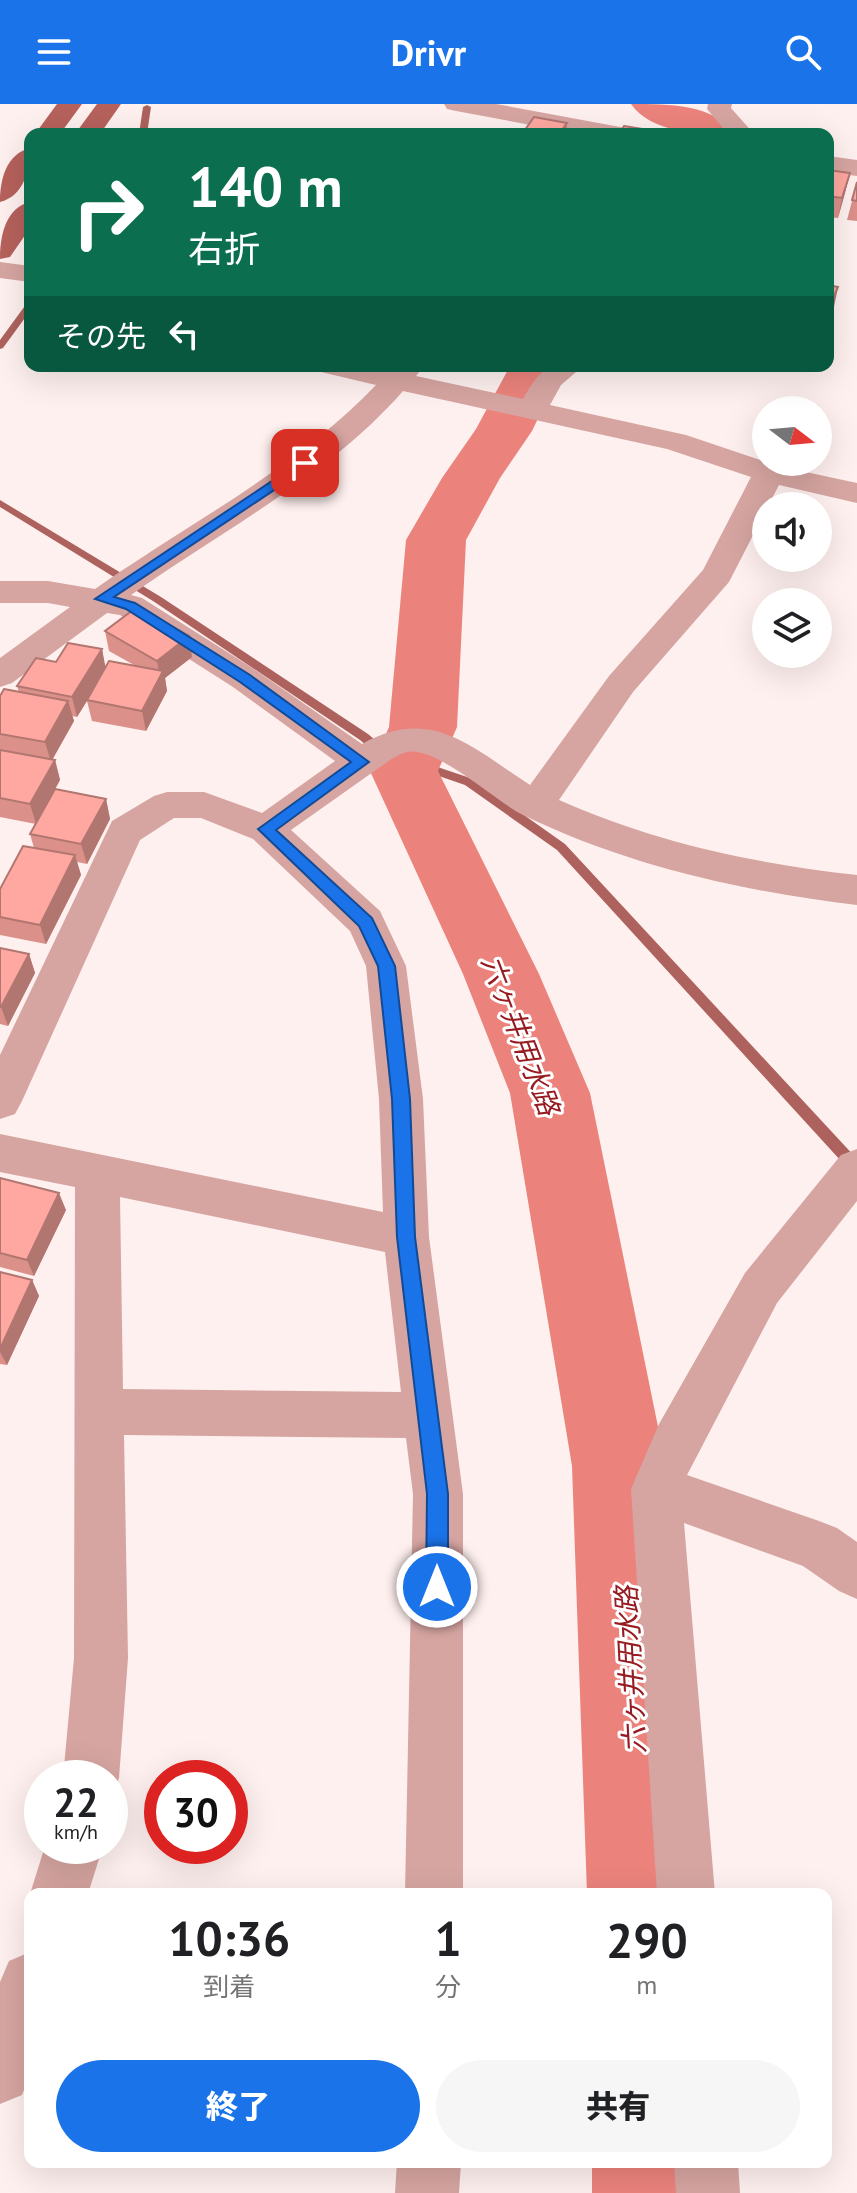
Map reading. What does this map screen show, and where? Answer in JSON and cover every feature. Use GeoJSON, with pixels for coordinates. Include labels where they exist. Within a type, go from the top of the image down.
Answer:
{"type":"FeatureCollection","features":[{"type":"Feature","properties":{"kind":"main road"},"geometry":{"type":"LineString","coordinates":[[52,128],[70,104]]}},
{"type":"Feature","properties":{"kind":"main road"},"geometry":{"type":"LineString","coordinates":[[91,128],[109,104]]}},
{"type":"Feature","properties":{"kind":"main road"},"geometry":{"type":"LineString","coordinates":[[0,194],[24,164]]}},
{"type":"Feature","properties":{"kind":"main road"},"geometry":{"type":"LineString","coordinates":[[0,251],[24,218]]}},
{"type":"Feature","properties":{"kind":"street"},"geometry":{"type":"LineString","coordinates":[[456,104],[579,128]]}},
{"type":"Feature","properties":{"kind":"street"},"geometry":{"type":"LineString","coordinates":[[720,104],[719,109],[736,128]]}},
{"type":"Feature","properties":{"kind":"street"},"geometry":{"type":"LineString","coordinates":[[834,165],[857,168]]}},
{"type":"Feature","properties":{"kind":"street"},"geometry":{"type":"LineString","coordinates":[[0,270],[24,273]]}},
{"type":"Feature","properties":{"kind":"street"},"geometry":{"type":"LineString","coordinates":[[520,407],[560,372]]}},
{"type":"Feature","properties":{"kind":"street"},"geometry":{"type":"LineString","coordinates":[[0,675],[120,587],[305,463],[363,418],[403,374],[520,407],[675,442],[752,467]]}},
{"type":"Feature","properties":{"kind":"street"},"geometry":{"type":"LineString","coordinates":[[535,805],[621,684],[717,575],[767,476]]}},
{"type":"Feature","properties":{"kind":"street"},"geometry":{"type":"LineString","coordinates":[[782,476],[857,493]]}},
{"type":"Feature","properties":{"kind":"street"},"geometry":{"type":"LineString","coordinates":[[0,592],[120,587]]}},
{"type":"Feature","properties":{"kind":"street"},"geometry":{"type":"LineString","coordinates":[[120,587],[130,606],[245,679],[393,749],[654,850],[761,878],[857,890]]}},
{"type":"Feature","properties":{"kind":"street"},"geometry":{"type":"LineString","coordinates":[[266,829],[393,749]]}},
{"type":"Feature","properties":{"kind":"street"},"geometry":{"type":"LineString","coordinates":[[0,1101],[125,831],[167,805],[204,805],[266,829],[366,922],[386,966],[401,1099],[406,1237],[438,1494],[434,1888]]}},
{"type":"Feature","properties":{"kind":"street"},"geometry":{"type":"LineString","coordinates":[[0,1153],[406,1237]]}},
{"type":"Feature","properties":{"kind":"street"},"geometry":{"type":"LineString","coordinates":[[92,1760],[101,1658],[97,1173]]}},
{"type":"Feature","properties":{"kind":"street"},"geometry":{"type":"LineString","coordinates":[[686,1888],[656,1489],[677,1441],[761,1288],[852,1173]]}},
{"type":"Feature","properties":{"kind":"street"},"geometry":{"type":"LineString","coordinates":[[99,1412],[430,1415]]}},
{"type":"Feature","properties":{"kind":"street"},"geometry":{"type":"LineString","coordinates":[[656,1489],[819,1546],[857,1573]]}},
{"type":"Feature","properties":{"kind":"street"},"geometry":{"type":"LineString","coordinates":[[61,1888],[68,1864]]}},
{"type":"Feature","properties":{"kind":"street"},"geometry":{"type":"LineString","coordinates":[[0,2073],[24,2000]]}},
{"type":"Feature","properties":{"kind":"street"},"geometry":{"type":"LineString","coordinates":[[427,2193],[429,2168]]}},
{"type":"Feature","properties":{"kind":"street"},"geometry":{"type":"LineString","coordinates":[[706,2168],[708,2193]]}},
{"type":"Feature","properties":{"kind":"building"},"geometry":{"type":"Polygon","coordinates":[[[534,117],[567,123],[563,128],[526,128],[534,117]]]}},
{"type":"Feature","properties":{"kind":"building"},"geometry":{"type":"Polygon","coordinates":[[[834,171],[850,173],[842,198],[834,197],[834,171]]]}},
{"type":"Feature","properties":{"kind":"building"},"geometry":{"type":"Polygon","coordinates":[[[857,182],[857,201],[852,200],[857,182]]]}},
{"type":"Feature","properties":{"kind":"building"},"geometry":{"type":"Polygon","coordinates":[[[137,607],[189,636],[157,661],[105,631],[137,607]]]}},
{"type":"Feature","properties":{"kind":"building"},"geometry":{"type":"Polygon","coordinates":[[[68,643],[102,649],[72,697],[17,686],[36,658],[56,662],[68,643]]]}},
{"type":"Feature","properties":{"kind":"building"},"geometry":{"type":"Polygon","coordinates":[[[109,661],[163,671],[142,711],[87,700],[109,661]]]}},
{"type":"Feature","properties":{"kind":"building"},"geometry":{"type":"Polygon","coordinates":[[[4,689],[68,701],[45,742],[0,734],[0,696],[4,689]]]}},
{"type":"Feature","properties":{"kind":"building"},"geometry":{"type":"Polygon","coordinates":[[[0,750],[55,760],[30,804],[0,798],[0,750]]]}},
{"type":"Feature","properties":{"kind":"building"},"geometry":{"type":"Polygon","coordinates":[[[55,789],[106,799],[81,844],[30,834],[55,789]]]}},
{"type":"Feature","properties":{"kind":"building"},"geometry":{"type":"Polygon","coordinates":[[[23,846],[75,855],[40,925],[0,917],[0,889],[23,846]]]}},
{"type":"Feature","properties":{"kind":"building"},"geometry":{"type":"Polygon","coordinates":[[[0,948],[29,954],[1,1007],[0,1007],[0,948]]]}},
{"type":"Feature","properties":{"kind":"building"},"geometry":{"type":"Polygon","coordinates":[[[0,1178],[59,1193],[27,1260],[0,1253],[0,1178]]]}},
{"type":"Feature","properties":{"kind":"building"},"geometry":{"type":"Polygon","coordinates":[[[0,1272],[32,1280],[0,1349],[0,1272]]]}},
{"type":"Feature","properties":{"kind":"waterway","name":"六ヶ井用水路"},"geometry":{"type":"LineString","coordinates":[[654,104],[705,128]]}},
{"type":"Feature","properties":{"kind":"waterway"},"geometry":{"type":"LineString","coordinates":[[144,128],[147,107]]}},
{"type":"Feature","properties":{"kind":"waterway"},"geometry":{"type":"LineString","coordinates":[[0,346],[24,313]]}},
{"type":"Feature","properties":{"kind":"waterway","name":"六ヶ井用水路"},"geometry":{"type":"LineString","coordinates":[[535,372],[504,431],[471,478],[436,540],[423,727],[404,771],[501,974],[550,1093],[619,1466],[641,1888]]}},
{"type":"Feature","properties":{"kind":"waterway"},"geometry":{"type":"LineString","coordinates":[[0,503],[157,599],[364,737],[404,771]]}},
{"type":"Feature","properties":{"kind":"waterway"},"geometry":{"type":"LineString","coordinates":[[408,761],[469,782],[561,847],[857,1169]]}},
{"type":"Feature","properties":{"kind":"waterway","name":"六ヶ井用水路"},"geometry":{"type":"LineString","coordinates":[[651,2168],[651,2193]]}},
{"type":"Feature","properties":{"kind":"route"},"geometry":{"type":"LineString","coordinates":[[305,463],[102,599],[130,606],[245,679],[362,762],[266,829],[366,922],[386,966],[401,1099],[406,1237],[438,1494],[437,1587]]}}]}
